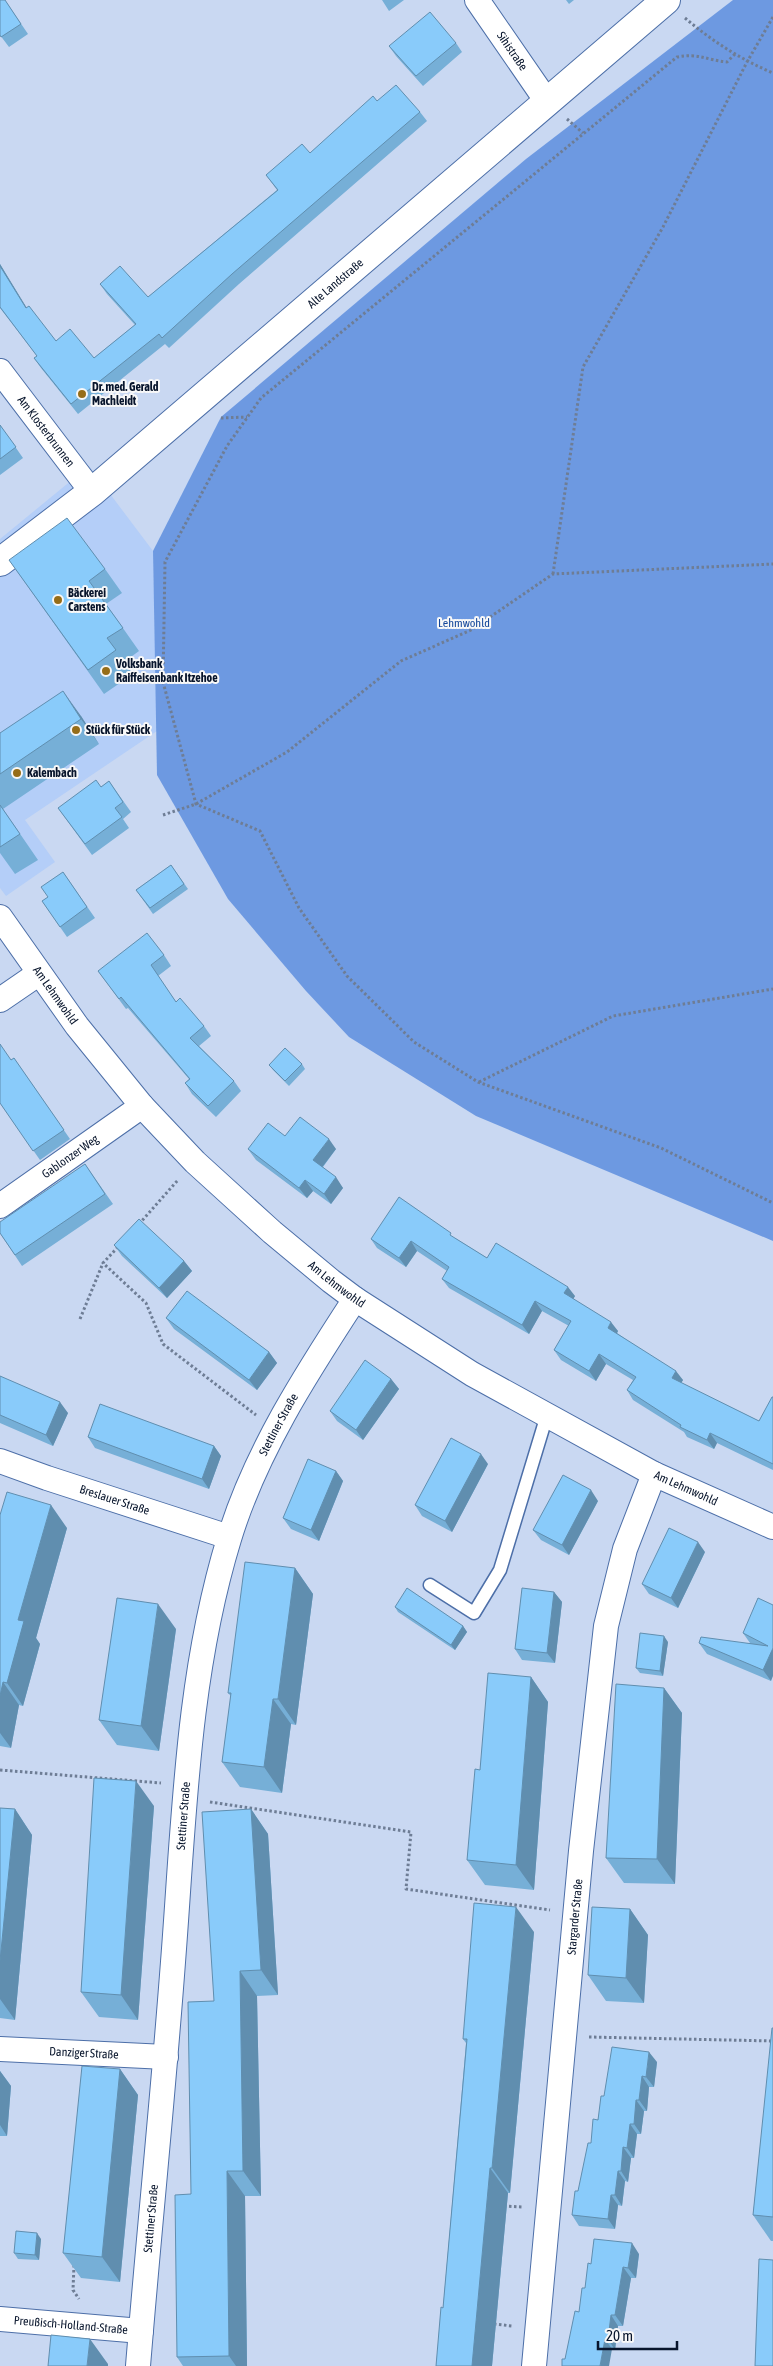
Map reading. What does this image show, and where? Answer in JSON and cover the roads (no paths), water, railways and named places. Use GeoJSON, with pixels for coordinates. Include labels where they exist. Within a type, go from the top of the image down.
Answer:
{"type":"FeatureCollection","features":[{"type":"Feature","properties":{"kind":"street","name":"Sihistraße"},"geometry":{"type":"LineString","coordinates":[[477,0],[548,103]]}},
{"type":"Feature","properties":{"kind":"street","name":"Alte Landstraße"},"geometry":{"type":"LineString","coordinates":[[0,562],[92,492],[665,1]]}},
{"type":"Feature","properties":{"kind":"street","name":"Am Klosterbrunnen"},"geometry":{"type":"LineString","coordinates":[[0,371],[92,492]]}},
{"type":"Feature","properties":{"kind":"street","name":"Am Lehmwohld"},"geometry":{"type":"LineString","coordinates":[[0,917],[38,974],[142,1106],[195,1162],[272,1232],[355,1299],[472,1374],[654,1474],[773,1527]]}},
{"type":"Feature","properties":{"kind":"street"},"geometry":{"type":"LineString","coordinates":[[0,1000],[38,974]]}},
{"type":"Feature","properties":{"kind":"street","name":"Gablonzer Weg"},"geometry":{"type":"LineString","coordinates":[[0,1206],[142,1106]]}},
{"type":"Feature","properties":{"kind":"street","name":"Stettiner Straße"},"geometry":{"type":"LineString","coordinates":[[138,2366],[166,2057],[186,1792],[198,1682],[208,1622],[229,1538],[254,1476],[302,1381],[355,1299]]}},
{"type":"Feature","properties":{"kind":"street","name":"Breslauer Straße"},"geometry":{"type":"LineString","coordinates":[[0,1461],[229,1538]]}},
{"type":"Feature","properties":{"kind":"street","name":"Stargarder Straße"},"geometry":{"type":"LineString","coordinates":[[534,2366],[575,1914],[606,1626],[624,1549],[654,1474]]}},
{"type":"Feature","properties":{"kind":"street","name":"Danziger Straße"},"geometry":{"type":"LineString","coordinates":[[0,2049],[166,2057]]}},
{"type":"Feature","properties":{"kind":"street","name":"Preußisch-Holland-Straße"},"geometry":{"type":"LineString","coordinates":[[0,2319],[141,2331]]}},
{"type":"Feature","properties":{"kind":"lane"},"geometry":{"type":"LineString","coordinates":[[430,1585],[474,1613],[500,1570],[547,1415]]}},
{"type":"Feature","properties":{"kind":"place","name":"Dr. med. Gerald Machleidt"},"geometry":{"type":"Point","coordinates":[82,394]}},
{"type":"Feature","properties":{"kind":"place","name":"Bäckerei Carstens"},"geometry":{"type":"Point","coordinates":[58,600]}},
{"type":"Feature","properties":{"kind":"place","name":"Volksbank Raiffeisenbank Itzehoe"},"geometry":{"type":"Point","coordinates":[106,671]}},
{"type":"Feature","properties":{"kind":"place","name":"Stück für Stück"},"geometry":{"type":"Point","coordinates":[76,730]}},
{"type":"Feature","properties":{"kind":"place","name":"Kalembach"},"geometry":{"type":"Point","coordinates":[17,773]}},
{"type":"Feature","properties":{"kind":"park label","name":"Lehmwohld"},"geometry":{"type":"Point","coordinates":[464,623]}}]}
